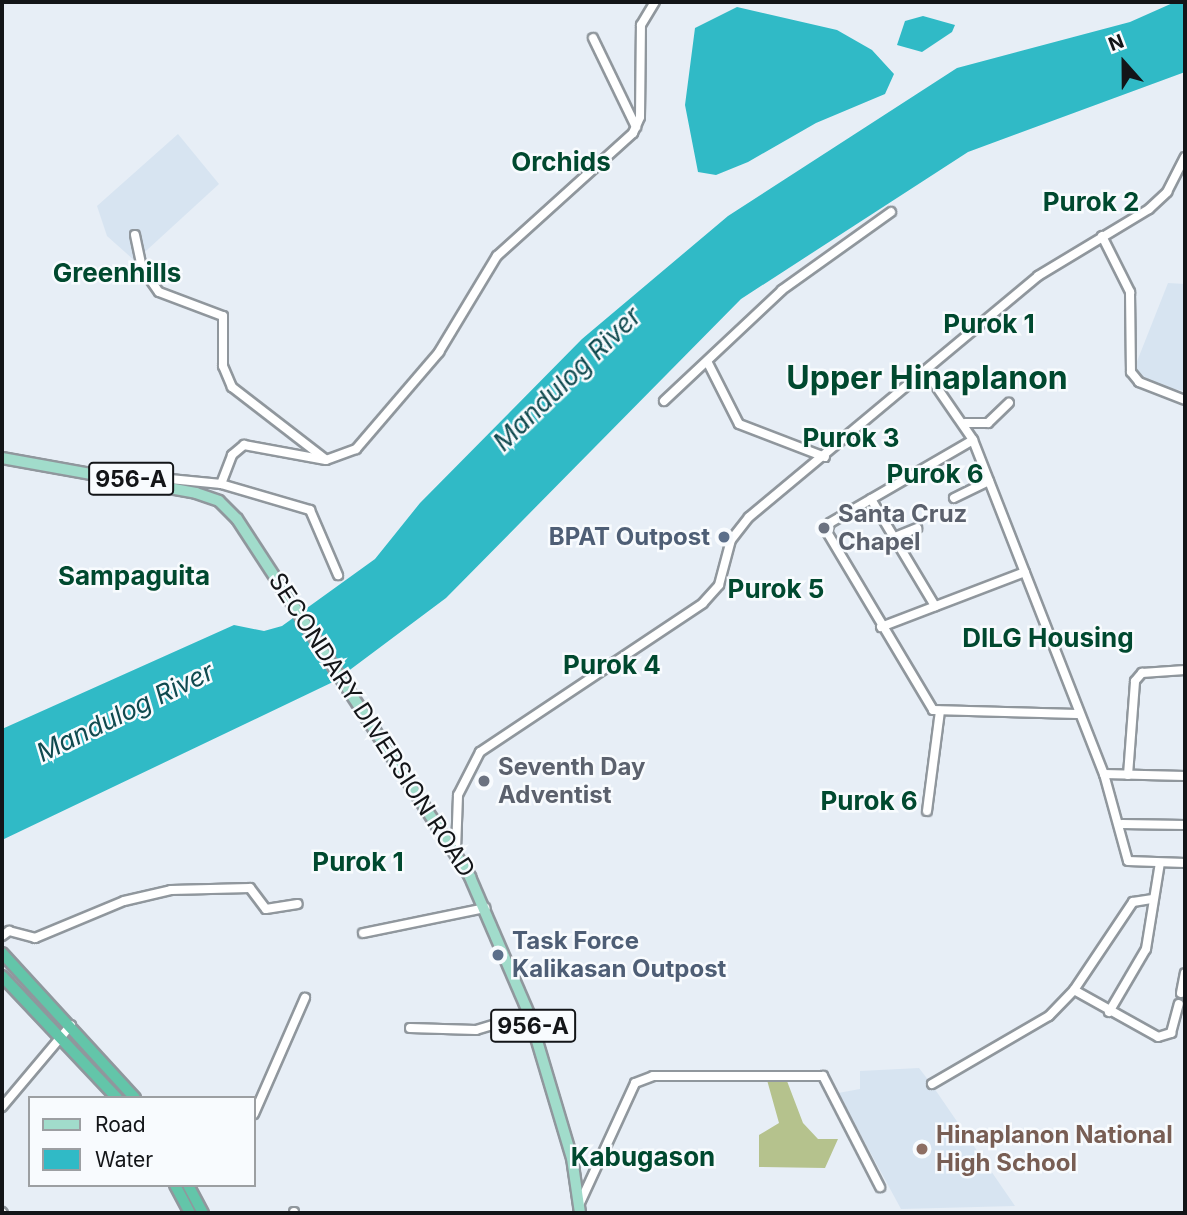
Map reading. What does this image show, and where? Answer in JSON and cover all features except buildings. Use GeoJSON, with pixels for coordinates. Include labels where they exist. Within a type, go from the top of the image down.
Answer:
{"type":"FeatureCollection","features":[{"type":"Feature","properties":{"kind":"highway"},"geometry":{"type":"LineString","coordinates":[[2,953],[71,1025],[133,1096]]}},
{"type":"Feature","properties":{"kind":"highway"},"geometry":{"type":"LineString","coordinates":[[2,976],[62,1033],[115,1096]]}},
{"type":"Feature","properties":{"kind":"highway"},"geometry":{"type":"LineString","coordinates":[[176,1187],[190,1213]]}},
{"type":"Feature","properties":{"kind":"highway"},"geometry":{"type":"LineString","coordinates":[[189,1187],[203,1213]]}},
{"type":"Feature","properties":{"kind":"main road","name":"SECONDARY DIVERSION ROAD"},"geometry":{"type":"LineString","coordinates":[[2,458],[98,472],[213,498],[246,530],[456,850],[485,908],[529,1014],[580,1209]]}},
{"type":"Feature","properties":{"kind":"street"},"geometry":{"type":"LineString","coordinates":[[221,484],[232,455],[244,445],[326,460],[367,439],[439,352],[497,256],[636,127],[641,25],[655,2]]}},
{"type":"Feature","properties":{"kind":"street"},"geometry":{"type":"LineString","coordinates":[[593,37],[636,127]]}},
{"type":"Feature","properties":{"kind":"street"},"geometry":{"type":"LineString","coordinates":[[456,850],[458,795],[480,751],[703,603],[724,573],[736,530],[927,373],[1038,276],[1158,201],[1185,157]]}},
{"type":"Feature","properties":{"kind":"street"},"geometry":{"type":"LineString","coordinates":[[664,401],[708,363],[782,290],[891,212]]}},
{"type":"Feature","properties":{"kind":"street"},"geometry":{"type":"LineString","coordinates":[[135,235],[142,268],[159,292],[223,316],[223,366],[232,387],[326,460]]}},
{"type":"Feature","properties":{"kind":"street"},"geometry":{"type":"LineString","coordinates":[[1102,236],[1130,292],[1134,378],[1185,400]]}},
{"type":"Feature","properties":{"kind":"street"},"geometry":{"type":"LineString","coordinates":[[708,363],[739,425],[825,457]]}},
{"type":"Feature","properties":{"kind":"street"},"geometry":{"type":"LineString","coordinates":[[927,373],[965,423],[973,440],[1077,714],[1104,774],[1122,824],[1129,863],[1185,863]]}},
{"type":"Feature","properties":{"kind":"street"},"geometry":{"type":"LineString","coordinates":[[965,423],[988,423],[1009,403]]}},
{"type":"Feature","properties":{"kind":"street"},"geometry":{"type":"LineString","coordinates":[[973,440],[826,528],[923,699],[940,711],[1077,714]]}},
{"type":"Feature","properties":{"kind":"street"},"geometry":{"type":"LineString","coordinates":[[98,472],[221,484],[306,508],[325,535],[338,575]]}},
{"type":"Feature","properties":{"kind":"street"},"geometry":{"type":"LineString","coordinates":[[954,498],[989,481]]}},
{"type":"Feature","properties":{"kind":"street"},"geometry":{"type":"LineString","coordinates":[[871,499],[935,607]]}},
{"type":"Feature","properties":{"kind":"street"},"geometry":{"type":"LineString","coordinates":[[895,537],[917,528]]}},
{"type":"Feature","properties":{"kind":"street"},"geometry":{"type":"LineString","coordinates":[[881,627],[1025,572]]}},
{"type":"Feature","properties":{"kind":"street"},"geometry":{"type":"LineString","coordinates":[[1128,775],[1135,681],[1142,673],[1185,670]]}},
{"type":"Feature","properties":{"kind":"street"},"geometry":{"type":"LineString","coordinates":[[927,811],[940,711]]}},
{"type":"Feature","properties":{"kind":"street"},"geometry":{"type":"LineString","coordinates":[[1104,774],[1185,776]]}},
{"type":"Feature","properties":{"kind":"street"},"geometry":{"type":"LineString","coordinates":[[1122,824],[1185,825]]}},
{"type":"Feature","properties":{"kind":"street"},"geometry":{"type":"LineString","coordinates":[[1109,1012],[1143,958],[1160,863]]}},
{"type":"Feature","properties":{"kind":"street"},"geometry":{"type":"LineString","coordinates":[[2,936],[9,931],[35,938],[124,901],[171,890],[250,888],[266,909],[298,904]]}},
{"type":"Feature","properties":{"kind":"street"},"geometry":{"type":"LineString","coordinates":[[932,1084],[1024,1035],[1074,990],[1133,901],[1153,899]]}},
{"type":"Feature","properties":{"kind":"street"},"geometry":{"type":"LineString","coordinates":[[363,933],[485,908]]}},
{"type":"Feature","properties":{"kind":"street"},"geometry":{"type":"LineString","coordinates":[[1181,993],[1185,973]]}},
{"type":"Feature","properties":{"kind":"street"},"geometry":{"type":"LineString","coordinates":[[1074,990],[1109,1012],[1163,1038],[1171,1033],[1179,1004]]}},
{"type":"Feature","properties":{"kind":"street"},"geometry":{"type":"LineString","coordinates":[[256,1109],[305,998]]}},
{"type":"Feature","properties":{"kind":"street"},"geometry":{"type":"LineString","coordinates":[[410,1028],[476,1030],[529,1014]]}},
{"type":"Feature","properties":{"kind":"street"},"geometry":{"type":"LineString","coordinates":[[2,1107],[71,1025]]}},
{"type":"Feature","properties":{"kind":"street"},"geometry":{"type":"LineString","coordinates":[[580,1209],[635,1083],[653,1076],[823,1076],[880,1187]]}},
{"type":"Feature","properties":{"kind":"shaded area"},"geometry":{"type":"Polygon","coordinates":[[[178,134],[219,184],[135,261],[107,236],[97,206],[178,134]]]}},
{"type":"Feature","properties":{"kind":"shaded area"},"geometry":{"type":"Polygon","coordinates":[[[1168,283],[1185,284],[1185,391],[1147,384],[1134,369],[1168,283]]]}},
{"type":"Feature","properties":{"kind":"shaded area","name":"Hinaplanon National High School"},"geometry":{"type":"Polygon","coordinates":[[[919,1068],[1015,1206],[901,1209],[838,1093],[860,1089],[860,1071],[919,1068]]]}},
{"type":"Feature","properties":{"kind":"green space"},"geometry":{"type":"Polygon","coordinates":[[[767,1080],[787,1081],[803,1123],[818,1139],[838,1139],[825,1168],[759,1167],[759,1135],[779,1123],[767,1080]]]}},
{"type":"Feature","properties":{"kind":"water","name":"Mandulog River"},"geometry":{"type":"Polygon","coordinates":[[[1175,2],[1185,2],[1185,72],[968,152],[741,299],[446,598],[335,681],[2,840],[2,729],[234,625],[264,631],[282,626],[375,559],[420,503],[582,339],[728,216],[957,68],[1130,22],[1175,2]]]}},
{"type":"Feature","properties":{"kind":"water"},"geometry":{"type":"Polygon","coordinates":[[[737,7],[837,30],[872,50],[894,74],[885,94],[816,123],[748,162],[716,175],[698,172],[685,105],[695,28],[737,7]]]}},
{"type":"Feature","properties":{"kind":"water"},"geometry":{"type":"Polygon","coordinates":[[[923,16],[955,25],[952,32],[922,52],[897,45],[905,21],[923,16]]]}},
{"type":"Feature","properties":{"kind":"place","name":"Santa Cruz Chapel"},"geometry":{"type":"Point","coordinates":[824,528]}},
{"type":"Feature","properties":{"kind":"place","name":"BPAT Outpost"},"geometry":{"type":"Point","coordinates":[724,537]}},
{"type":"Feature","properties":{"kind":"place","name":"Seventh Day Adventist"},"geometry":{"type":"Point","coordinates":[484,781]}},
{"type":"Feature","properties":{"kind":"place","name":"Task Force Kalikasan Outpost"},"geometry":{"type":"Point","coordinates":[498,955]}},
{"type":"Feature","properties":{"kind":"place","name":"Hinaplanon National High School"},"geometry":{"type":"Point","coordinates":[922,1149]}},
{"type":"Feature","properties":{"kind":"district","name":"Orchids"},"geometry":{"type":"Point","coordinates":[561,162]}},
{"type":"Feature","properties":{"kind":"district","name":"Purok 2"},"geometry":{"type":"Point","coordinates":[1091,202]}},
{"type":"Feature","properties":{"kind":"district","name":"Greenhills"},"geometry":{"type":"Point","coordinates":[117,273]}},
{"type":"Feature","properties":{"kind":"district","name":"Purok 1"},"geometry":{"type":"Point","coordinates":[989,324]}},
{"type":"Feature","properties":{"kind":"district","name":"Upper Hinaplanon"},"geometry":{"type":"Point","coordinates":[927,378]}},
{"type":"Feature","properties":{"kind":"district","name":"Purok 3"},"geometry":{"type":"Point","coordinates":[851,438]}},
{"type":"Feature","properties":{"kind":"district","name":"Purok 6"},"geometry":{"type":"Point","coordinates":[935,474]}},
{"type":"Feature","properties":{"kind":"district","name":"Sampaguita"},"geometry":{"type":"Point","coordinates":[134,576]}},
{"type":"Feature","properties":{"kind":"district","name":"Purok 5"},"geometry":{"type":"Point","coordinates":[776,589]}},
{"type":"Feature","properties":{"kind":"district","name":"DILG Housing"},"geometry":{"type":"Point","coordinates":[1048,638]}},
{"type":"Feature","properties":{"kind":"district","name":"Purok 4"},"geometry":{"type":"Point","coordinates":[612,665]}},
{"type":"Feature","properties":{"kind":"district","name":"Purok 6"},"geometry":{"type":"Point","coordinates":[869,801]}},
{"type":"Feature","properties":{"kind":"district","name":"Purok 1"},"geometry":{"type":"Point","coordinates":[358,862]}},
{"type":"Feature","properties":{"kind":"district","name":"Kabugason"},"geometry":{"type":"Point","coordinates":[643,1157]}}]}
